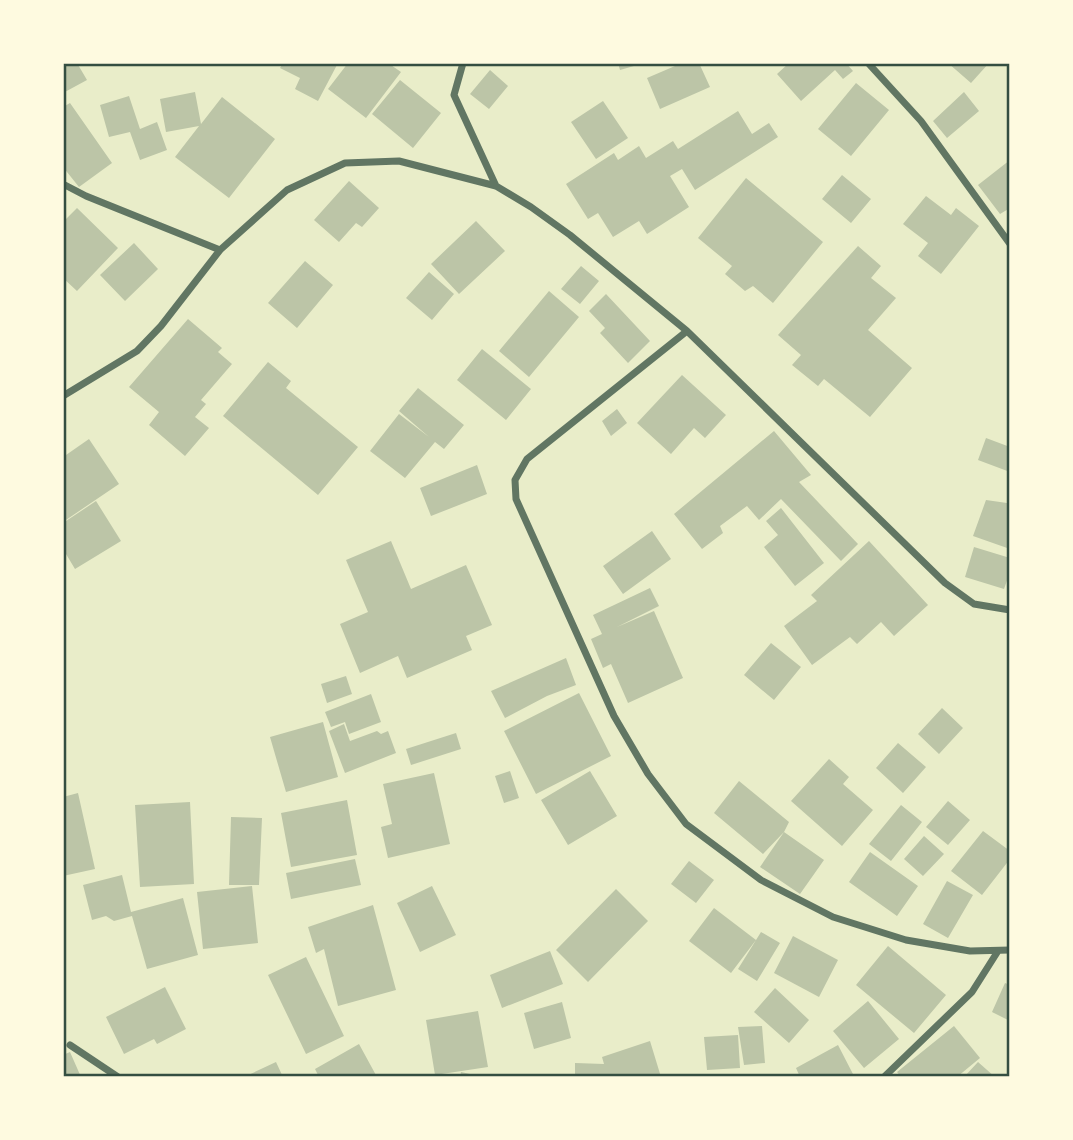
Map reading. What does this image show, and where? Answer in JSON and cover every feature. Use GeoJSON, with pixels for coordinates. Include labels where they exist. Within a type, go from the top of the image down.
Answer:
{"type":"FeatureCollection","features":[{"type":"Feature","properties":{"kind":"street"},"geometry":{"type":"LineString","coordinates":[[463,63],[454,95],[496,186]]}},
{"type":"Feature","properties":{"kind":"street"},"geometry":{"type":"LineString","coordinates":[[868,63],[921,121],[1010,244]]}},
{"type":"Feature","properties":{"kind":"street"},"geometry":{"type":"LineString","coordinates":[[63,396],[137,351],[161,326],[220,250],[287,190],[345,163],[399,161],[496,186],[531,206],[687,331],[945,583],[974,604],[1010,610]]}},
{"type":"Feature","properties":{"kind":"street"},"geometry":{"type":"LineString","coordinates":[[63,184],[86,196],[220,250]]}},
{"type":"Feature","properties":{"kind":"street"},"geometry":{"type":"LineString","coordinates":[[687,331],[527,459],[515,480],[516,499],[614,716],[649,774],[686,824],[761,880],[832,917],[906,940],[970,951],[1010,950]]}},
{"type":"Feature","properties":{"kind":"street"},"geometry":{"type":"LineString","coordinates":[[884,1077],[972,992],[998,951]]}},
{"type":"Feature","properties":{"kind":"street"},"geometry":{"type":"LineString","coordinates":[[70,1045],[118,1077]]}},
{"type":"Feature","properties":{"kind":"building"},"geometry":{"type":"Polygon","coordinates":[[[63,63],[77,63],[87,80],[63,93],[63,63]]]}},
{"type":"Feature","properties":{"kind":"building"},"geometry":{"type":"Polygon","coordinates":[[[283,63],[338,63],[318,101],[295,89],[300,78],[280,68],[283,63]]]}},
{"type":"Feature","properties":{"kind":"building"},"geometry":{"type":"Polygon","coordinates":[[[348,63],[358,66],[360,63],[388,63],[401,72],[366,118],[328,89],[348,63]]]}},
{"type":"Feature","properties":{"kind":"building"},"geometry":{"type":"Polygon","coordinates":[[[618,63],[641,63],[641,64],[620,70],[618,63]]]}},
{"type":"Feature","properties":{"kind":"building"},"geometry":{"type":"Polygon","coordinates":[[[682,63],[699,63],[710,87],[660,109],[647,78],[682,63]]]}},
{"type":"Feature","properties":{"kind":"building"},"geometry":{"type":"Polygon","coordinates":[[[789,63],[846,63],[853,71],[843,79],[835,70],[801,101],[777,74],[789,63]]]}},
{"type":"Feature","properties":{"kind":"building"},"geometry":{"type":"Polygon","coordinates":[[[948,63],[989,63],[971,83],[948,63]]]}},
{"type":"Feature","properties":{"kind":"building"},"geometry":{"type":"Polygon","coordinates":[[[490,70],[508,86],[489,109],[470,94],[490,70]]]}},
{"type":"Feature","properties":{"kind":"building"},"geometry":{"type":"Polygon","coordinates":[[[400,80],[441,113],[413,148],[372,114],[400,80]]]}},
{"type":"Feature","properties":{"kind":"building"},"geometry":{"type":"Polygon","coordinates":[[[856,83],[889,110],[851,156],[818,129],[856,83]]]}},
{"type":"Feature","properties":{"kind":"building"},"geometry":{"type":"Polygon","coordinates":[[[195,92],[201,124],[222,97],[275,139],[229,198],[175,157],[199,126],[166,132],[160,99],[195,92]]]}},
{"type":"Feature","properties":{"kind":"building"},"geometry":{"type":"Polygon","coordinates":[[[964,92],[979,111],[947,138],[933,121],[964,92]]]}},
{"type":"Feature","properties":{"kind":"building"},"geometry":{"type":"Polygon","coordinates":[[[129,96],[140,129],[157,122],[167,150],[140,160],[130,132],[109,137],[100,105],[129,96]]]}},
{"type":"Feature","properties":{"kind":"building"},"geometry":{"type":"Polygon","coordinates":[[[603,101],[628,138],[596,159],[571,122],[603,101]]]}},
{"type":"Feature","properties":{"kind":"building"},"geometry":{"type":"Polygon","coordinates":[[[70,103],[112,163],[79,187],[63,167],[63,107],[70,103]]]}},
{"type":"Feature","properties":{"kind":"building"},"geometry":{"type":"Polygon","coordinates":[[[738,111],[752,134],[769,123],[778,137],[695,190],[682,169],[670,176],[689,207],[647,234],[639,221],[613,237],[598,213],[588,219],[566,184],[614,153],[618,160],[639,146],[646,158],[673,141],[678,149],[738,111]]]}},
{"type":"Feature","properties":{"kind":"building"},"geometry":{"type":"Polygon","coordinates":[[[1010,160],[1010,208],[1000,214],[978,185],[1010,160]]]}},
{"type":"Feature","properties":{"kind":"building"},"geometry":{"type":"Polygon","coordinates":[[[842,175],[871,199],[851,223],[822,199],[842,175]]]}},
{"type":"Feature","properties":{"kind":"building"},"geometry":{"type":"Polygon","coordinates":[[[746,178],[823,242],[773,303],[753,286],[745,291],[725,274],[732,266],[698,238],[746,178]]]}},
{"type":"Feature","properties":{"kind":"building"},"geometry":{"type":"Polygon","coordinates":[[[349,181],[379,208],[362,227],[356,223],[339,242],[314,220],[349,181]]]}},
{"type":"Feature","properties":{"kind":"building"},"geometry":{"type":"Polygon","coordinates":[[[926,196],[951,215],[956,208],[979,226],[941,274],[918,256],[928,243],[903,224],[926,196]]]}},
{"type":"Feature","properties":{"kind":"building"},"geometry":{"type":"Polygon","coordinates":[[[77,208],[118,248],[77,291],[63,278],[63,222],[77,208]]]}},
{"type":"Feature","properties":{"kind":"building"},"geometry":{"type":"Polygon","coordinates":[[[476,221],[505,251],[459,294],[431,264],[476,221]]]}},
{"type":"Feature","properties":{"kind":"building"},"geometry":{"type":"Polygon","coordinates":[[[134,243],[158,269],[125,301],[100,275],[134,243]]]}},
{"type":"Feature","properties":{"kind":"building"},"geometry":{"type":"Polygon","coordinates":[[[858,246],[881,266],[871,278],[896,298],[868,330],[912,368],[870,417],[824,379],[818,386],[792,365],[801,355],[778,335],[858,246]]]}},
{"type":"Feature","properties":{"kind":"building"},"geometry":{"type":"Polygon","coordinates":[[[305,261],[333,285],[297,328],[268,303],[305,261]]]}},
{"type":"Feature","properties":{"kind":"building"},"geometry":{"type":"Polygon","coordinates":[[[581,266],[599,281],[580,304],[561,289],[581,266]]]}},
{"type":"Feature","properties":{"kind":"building"},"geometry":{"type":"Polygon","coordinates":[[[429,272],[454,294],[432,320],[406,298],[429,272]]]}},
{"type":"Feature","properties":{"kind":"building"},"geometry":{"type":"Polygon","coordinates":[[[549,291],[579,317],[529,377],[499,351],[549,291]]]}},
{"type":"Feature","properties":{"kind":"building"},"geometry":{"type":"Polygon","coordinates":[[[606,294],[650,341],[628,363],[600,333],[605,328],[589,311],[606,294]]]}},
{"type":"Feature","properties":{"kind":"building"},"geometry":{"type":"Polygon","coordinates":[[[188,319],[222,348],[218,352],[232,364],[201,400],[206,404],[195,417],[209,428],[185,456],[149,425],[159,412],[129,387],[188,319]]]}},
{"type":"Feature","properties":{"kind":"building"},"geometry":{"type":"Polygon","coordinates":[[[482,349],[531,389],[506,420],[457,380],[482,349]]]}},
{"type":"Feature","properties":{"kind":"building"},"geometry":{"type":"Polygon","coordinates":[[[268,362],[291,381],[286,388],[358,447],[318,495],[223,416],[268,362]]]}},
{"type":"Feature","properties":{"kind":"building"},"geometry":{"type":"Polygon","coordinates":[[[682,375],[726,415],[705,438],[694,428],[671,454],[637,423],[682,375]]]}},
{"type":"Feature","properties":{"kind":"building"},"geometry":{"type":"Polygon","coordinates":[[[418,388],[464,425],[444,449],[435,442],[405,478],[370,451],[399,414],[429,437],[399,411],[418,388]]]}},
{"type":"Feature","properties":{"kind":"building"},"geometry":{"type":"Polygon","coordinates":[[[617,409],[627,423],[611,436],[602,421],[617,409]]]}},
{"type":"Feature","properties":{"kind":"building"},"geometry":{"type":"Polygon","coordinates":[[[774,431],[811,475],[799,482],[858,544],[841,561],[781,499],[759,520],[747,506],[720,526],[723,533],[702,549],[674,514],[774,431]]]}},
{"type":"Feature","properties":{"kind":"building"},"geometry":{"type":"Polygon","coordinates":[[[986,438],[1010,447],[1010,472],[978,460],[986,438]]]}},
{"type":"Feature","properties":{"kind":"building"},"geometry":{"type":"Polygon","coordinates":[[[89,439],[119,484],[63,522],[63,451],[66,455],[89,439]]]}},
{"type":"Feature","properties":{"kind":"building"},"geometry":{"type":"Polygon","coordinates":[[[477,465],[487,494],[431,516],[420,488],[477,465]]]}},
{"type":"Feature","properties":{"kind":"building"},"geometry":{"type":"Polygon","coordinates":[[[1010,497],[1010,549],[973,536],[986,500],[1007,503],[1010,497]]]}},
{"type":"Feature","properties":{"kind":"building"},"geometry":{"type":"Polygon","coordinates":[[[96,501],[121,541],[75,569],[63,549],[63,523],[96,501]]]}},
{"type":"Feature","properties":{"kind":"building"},"geometry":{"type":"Polygon","coordinates":[[[781,508],[824,563],[795,586],[764,547],[778,535],[766,521],[781,508]]]}},
{"type":"Feature","properties":{"kind":"building"},"geometry":{"type":"Polygon","coordinates":[[[652,531],[671,559],[623,594],[603,566],[652,531]]]}},
{"type":"Feature","properties":{"kind":"building"},"geometry":{"type":"Polygon","coordinates":[[[391,541],[411,589],[466,565],[492,625],[466,636],[472,650],[407,678],[398,656],[360,673],[340,624],[368,612],[346,560],[391,541]]]}},
{"type":"Feature","properties":{"kind":"building"},"geometry":{"type":"Polygon","coordinates":[[[869,541],[928,605],[894,636],[881,622],[857,644],[850,637],[812,665],[784,626],[817,601],[811,595],[869,541]]]}},
{"type":"Feature","properties":{"kind":"building"},"geometry":{"type":"Polygon","coordinates":[[[974,547],[1010,558],[1010,572],[1004,589],[965,577],[974,547]]]}},
{"type":"Feature","properties":{"kind":"building"},"geometry":{"type":"Polygon","coordinates":[[[650,588],[659,606],[617,627],[654,611],[683,678],[628,703],[611,664],[603,668],[591,639],[602,634],[593,615],[650,588]]]}},
{"type":"Feature","properties":{"kind":"building"},"geometry":{"type":"Polygon","coordinates":[[[771,643],[801,667],[774,700],[744,675],[771,643]]]}},
{"type":"Feature","properties":{"kind":"building"},"geometry":{"type":"Polygon","coordinates":[[[566,658],[576,685],[547,696],[505,718],[491,691],[566,658]]]}},
{"type":"Feature","properties":{"kind":"building"},"geometry":{"type":"Polygon","coordinates":[[[346,676],[352,694],[327,703],[321,684],[346,676]]]}},
{"type":"Feature","properties":{"kind":"building"},"geometry":{"type":"Polygon","coordinates":[[[579,693],[611,756],[536,794],[504,731],[579,693]]]}},
{"type":"Feature","properties":{"kind":"building"},"geometry":{"type":"Polygon","coordinates":[[[371,694],[381,722],[349,734],[345,722],[331,727],[325,712],[371,694]]]}},
{"type":"Feature","properties":{"kind":"building"},"geometry":{"type":"Polygon","coordinates":[[[942,708],[963,728],[939,754],[918,734],[942,708]]]}},
{"type":"Feature","properties":{"kind":"building"},"geometry":{"type":"Polygon","coordinates":[[[323,722],[338,777],[286,792],[270,737],[323,722]]]}},
{"type":"Feature","properties":{"kind":"building"},"geometry":{"type":"Polygon","coordinates":[[[344,724],[350,741],[377,731],[381,734],[388,731],[396,753],[345,773],[329,731],[344,724]]]}},
{"type":"Feature","properties":{"kind":"building"},"geometry":{"type":"Polygon","coordinates":[[[456,733],[461,749],[411,765],[406,749],[456,733]]]}},
{"type":"Feature","properties":{"kind":"building"},"geometry":{"type":"Polygon","coordinates":[[[898,743],[926,767],[903,793],[876,768],[898,743]]]}},
{"type":"Feature","properties":{"kind":"building"},"geometry":{"type":"Polygon","coordinates":[[[829,759],[849,777],[843,784],[873,810],[842,846],[791,801],[829,759]]]}},
{"type":"Feature","properties":{"kind":"building"},"geometry":{"type":"Polygon","coordinates":[[[510,771],[519,798],[504,803],[495,776],[510,771]]]}},
{"type":"Feature","properties":{"kind":"building"},"geometry":{"type":"Polygon","coordinates":[[[590,771],[617,816],[568,845],[541,800],[590,771]]]}},
{"type":"Feature","properties":{"kind":"building"},"geometry":{"type":"Polygon","coordinates":[[[434,773],[450,844],[388,858],[381,827],[392,824],[383,784],[434,773]]]}},
{"type":"Feature","properties":{"kind":"building"},"geometry":{"type":"Polygon","coordinates":[[[739,781],[789,822],[784,832],[763,854],[714,813],[739,781]]]}},
{"type":"Feature","properties":{"kind":"building"},"geometry":{"type":"Polygon","coordinates":[[[78,793],[95,869],[63,876],[63,797],[78,793]]]}},
{"type":"Feature","properties":{"kind":"building"},"geometry":{"type":"Polygon","coordinates":[[[347,800],[357,855],[291,867],[281,813],[347,800]]]}},
{"type":"Feature","properties":{"kind":"building"},"geometry":{"type":"Polygon","coordinates":[[[948,801],[970,820],[948,845],[926,827],[948,801]]]}},
{"type":"Feature","properties":{"kind":"building"},"geometry":{"type":"Polygon","coordinates":[[[190,802],[194,884],[140,887],[135,805],[190,802]]]}},
{"type":"Feature","properties":{"kind":"building"},"geometry":{"type":"Polygon","coordinates":[[[901,805],[922,822],[891,861],[869,844],[901,805]]]}},
{"type":"Feature","properties":{"kind":"building"},"geometry":{"type":"Polygon","coordinates":[[[231,817],[262,818],[259,885],[229,885],[231,817]]]}},
{"type":"Feature","properties":{"kind":"building"},"geometry":{"type":"Polygon","coordinates":[[[983,831],[1010,851],[1010,859],[982,895],[951,871],[983,831]]]}},
{"type":"Feature","properties":{"kind":"building"},"geometry":{"type":"Polygon","coordinates":[[[784,832],[824,860],[800,894],[760,867],[784,832]]]}},
{"type":"Feature","properties":{"kind":"building"},"geometry":{"type":"Polygon","coordinates":[[[924,836],[944,854],[923,876],[904,859],[924,836]]]}},
{"type":"Feature","properties":{"kind":"building"},"geometry":{"type":"Polygon","coordinates":[[[870,852],[918,886],[897,916],[849,882],[870,852]]]}},
{"type":"Feature","properties":{"kind":"building"},"geometry":{"type":"Polygon","coordinates":[[[355,859],[361,885],[291,899],[286,873],[355,859]]]}},
{"type":"Feature","properties":{"kind":"building"},"geometry":{"type":"Polygon","coordinates":[[[689,861],[714,880],[696,903],[671,884],[689,861]]]}},
{"type":"Feature","properties":{"kind":"building"},"geometry":{"type":"Polygon","coordinates":[[[122,875],[131,912],[183,898],[198,955],[147,969],[132,916],[114,921],[106,916],[92,920],[83,885],[122,875]]]}},
{"type":"Feature","properties":{"kind":"building"},"geometry":{"type":"Polygon","coordinates":[[[947,881],[973,895],[948,938],[923,924],[947,881]]]}},
{"type":"Feature","properties":{"kind":"building"},"geometry":{"type":"Polygon","coordinates":[[[252,886],[258,943],[203,949],[197,892],[252,886]]]}},
{"type":"Feature","properties":{"kind":"building"},"geometry":{"type":"Polygon","coordinates":[[[432,886],[456,935],[420,952],[397,903],[432,886]]]}},
{"type":"Feature","properties":{"kind":"building"},"geometry":{"type":"Polygon","coordinates":[[[616,889],[648,921],[588,982],[556,950],[616,889]]]}},
{"type":"Feature","properties":{"kind":"building"},"geometry":{"type":"Polygon","coordinates":[[[373,905],[396,990],[338,1006],[324,949],[316,953],[308,927],[373,905]]]}},
{"type":"Feature","properties":{"kind":"building"},"geometry":{"type":"Polygon","coordinates":[[[714,908],[756,940],[731,973],[689,941],[714,908]]]}},
{"type":"Feature","properties":{"kind":"building"},"geometry":{"type":"Polygon","coordinates":[[[761,932],[780,943],[757,981],[738,969],[761,932]]]}},
{"type":"Feature","properties":{"kind":"building"},"geometry":{"type":"Polygon","coordinates":[[[793,936],[838,960],[819,997],[774,973],[793,936]]]}},
{"type":"Feature","properties":{"kind":"building"},"geometry":{"type":"Polygon","coordinates":[[[888,946],[946,995],[914,1033],[856,985],[888,946]]]}},
{"type":"Feature","properties":{"kind":"building"},"geometry":{"type":"Polygon","coordinates":[[[550,951],[563,984],[502,1008],[490,975],[550,951]]]}},
{"type":"Feature","properties":{"kind":"building"},"geometry":{"type":"Polygon","coordinates":[[[306,957],[344,1036],[306,1054],[268,975],[306,957]]]}},
{"type":"Feature","properties":{"kind":"building"},"geometry":{"type":"Polygon","coordinates":[[[1005,983],[1010,985],[1010,1021],[992,1012],[1005,983]]]}},
{"type":"Feature","properties":{"kind":"building"},"geometry":{"type":"Polygon","coordinates":[[[165,987],[186,1029],[157,1044],[154,1039],[124,1054],[106,1017],[165,987]]]}},
{"type":"Feature","properties":{"kind":"building"},"geometry":{"type":"Polygon","coordinates":[[[775,988],[809,1020],[789,1043],[754,1012],[775,988]]]}},
{"type":"Feature","properties":{"kind":"building"},"geometry":{"type":"Polygon","coordinates":[[[868,1001],[899,1039],[864,1068],[833,1031],[868,1001]]]}},
{"type":"Feature","properties":{"kind":"building"},"geometry":{"type":"Polygon","coordinates":[[[562,1002],[571,1038],[534,1049],[524,1013],[562,1002]]]}},
{"type":"Feature","properties":{"kind":"building"},"geometry":{"type":"Polygon","coordinates":[[[478,1011],[488,1067],[435,1075],[426,1020],[478,1011]]]}},
{"type":"Feature","properties":{"kind":"building"},"geometry":{"type":"Polygon","coordinates":[[[762,1026],[765,1063],[744,1065],[738,1027],[762,1026]]]}},
{"type":"Feature","properties":{"kind":"building"},"geometry":{"type":"Polygon","coordinates":[[[954,1026],[980,1058],[957,1077],[901,1077],[897,1072],[954,1026]]]}},
{"type":"Feature","properties":{"kind":"building"},"geometry":{"type":"Polygon","coordinates":[[[738,1035],[740,1068],[707,1070],[704,1037],[738,1035]]]}},
{"type":"Feature","properties":{"kind":"building"},"geometry":{"type":"Polygon","coordinates":[[[650,1041],[661,1077],[575,1077],[575,1063],[604,1064],[602,1057],[650,1041]]]}},
{"type":"Feature","properties":{"kind":"building"},"geometry":{"type":"Polygon","coordinates":[[[359,1044],[377,1077],[319,1077],[315,1069],[359,1044]]]}},
{"type":"Feature","properties":{"kind":"building"},"geometry":{"type":"Polygon","coordinates":[[[838,1045],[854,1076],[800,1077],[796,1068],[838,1045]]]}},
{"type":"Feature","properties":{"kind":"building"},"geometry":{"type":"Polygon","coordinates":[[[70,1052],[81,1077],[63,1077],[63,1055],[70,1052]]]}},
{"type":"Feature","properties":{"kind":"building"},"geometry":{"type":"Polygon","coordinates":[[[276,1062],[283,1077],[244,1077],[276,1062]]]}},
{"type":"Feature","properties":{"kind":"building"},"geometry":{"type":"Polygon","coordinates":[[[978,1062],[995,1077],[964,1077],[978,1062]]]}},
{"type":"Feature","properties":{"kind":"building"},"geometry":{"type":"Polygon","coordinates":[[[461,1072],[479,1076],[479,1077],[460,1077],[461,1072]]]}}]}
